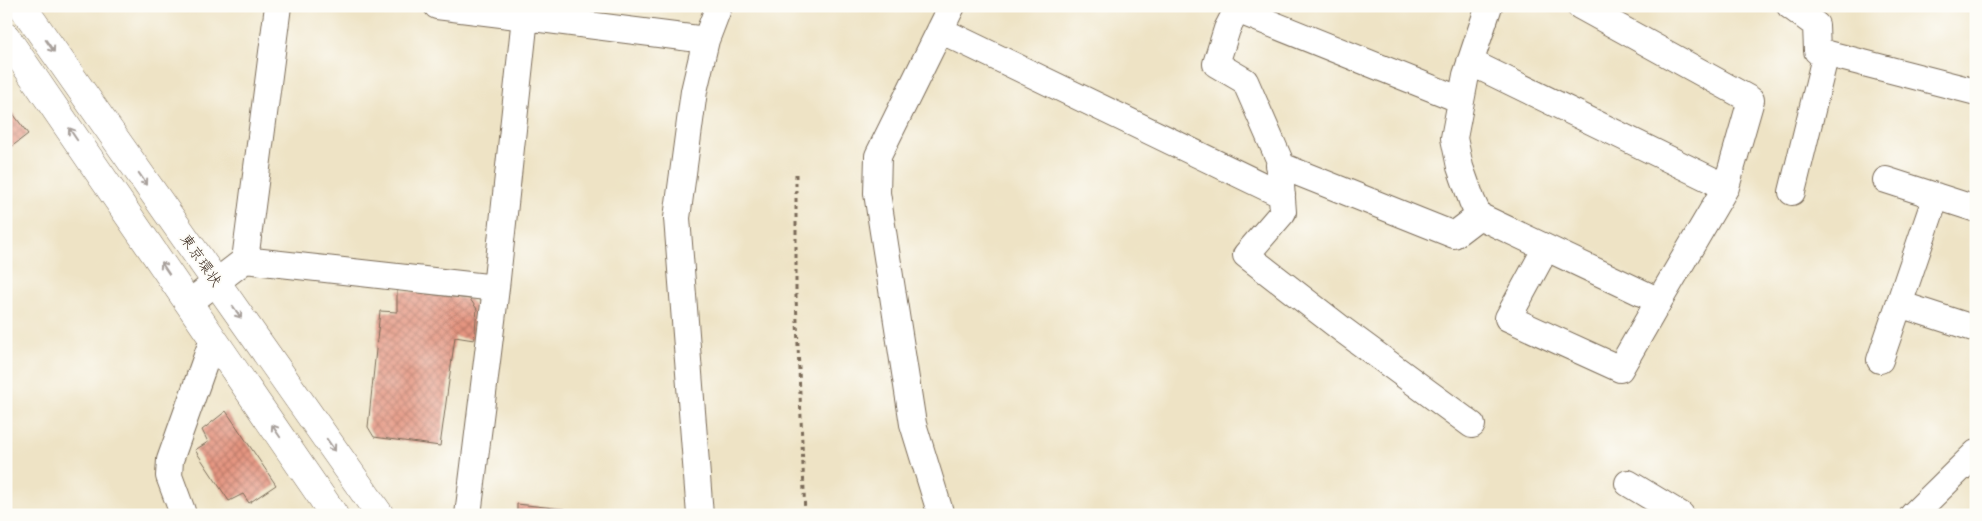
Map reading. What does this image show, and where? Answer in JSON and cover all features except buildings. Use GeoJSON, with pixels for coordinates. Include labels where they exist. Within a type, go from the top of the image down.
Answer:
{"type":"FeatureCollection","features":[{"type":"Feature","properties":{"kind":"highway","name":"東京環状"},"geometry":{"type":"LineString","coordinates":[[22,6],[380,515]]}},
{"type":"Feature","properties":{"kind":"highway"},"geometry":{"type":"LineString","coordinates":[[6,37],[334,515]]}},
{"type":"Feature","properties":{"kind":"street"},"geometry":{"type":"LineString","coordinates":[[245,260],[278,6]]}},
{"type":"Feature","properties":{"kind":"street"},"geometry":{"type":"LineString","coordinates":[[438,6],[526,11],[706,40]]}},
{"type":"Feature","properties":{"kind":"street"},"geometry":{"type":"LineString","coordinates":[[700,515],[677,218],[694,91],[706,40],[720,6]]}},
{"type":"Feature","properties":{"kind":"street"},"geometry":{"type":"LineString","coordinates":[[941,515],[913,424],[877,193],[878,156],[952,6]]}},
{"type":"Feature","properties":{"kind":"street"},"geometry":{"type":"LineString","coordinates":[[1489,6],[1470,62],[1454,138],[1460,167],[1479,216],[1659,302]]}},
{"type":"Feature","properties":{"kind":"street"},"geometry":{"type":"LineString","coordinates":[[1546,248],[1508,318],[1620,369],[1726,187],[1751,100],[1580,6]]}},
{"type":"Feature","properties":{"kind":"street"},"geometry":{"type":"LineString","coordinates":[[1790,6],[1816,25],[1817,51],[1976,92]]}},
{"type":"Feature","properties":{"kind":"street"},"geometry":{"type":"LineString","coordinates":[[1461,100],[1238,8],[1227,29],[1216,64],[1245,81],[1279,159],[1283,212],[1246,255],[1343,330],[1472,425]]}},
{"type":"Feature","properties":{"kind":"street"},"geometry":{"type":"LineString","coordinates":[[468,515],[496,288],[526,11]]}},
{"type":"Feature","properties":{"kind":"street"},"geometry":{"type":"LineString","coordinates":[[940,30],[1282,195]]}},
{"type":"Feature","properties":{"kind":"street"},"geometry":{"type":"LineString","coordinates":[[1792,192],[1826,53]]}},
{"type":"Feature","properties":{"kind":"street"},"geometry":{"type":"LineString","coordinates":[[1470,62],[1726,187]]}},
{"type":"Feature","properties":{"kind":"street"},"geometry":{"type":"LineString","coordinates":[[1279,165],[1454,235],[1479,216]]}},
{"type":"Feature","properties":{"kind":"street"},"geometry":{"type":"LineString","coordinates":[[1886,180],[1976,209]]}},
{"type":"Feature","properties":{"kind":"street"},"geometry":{"type":"LineString","coordinates":[[1880,360],[1936,196]]}},
{"type":"Feature","properties":{"kind":"street"},"geometry":{"type":"LineString","coordinates":[[189,303],[245,260],[496,288]]}},
{"type":"Feature","properties":{"kind":"street"},"geometry":{"type":"LineString","coordinates":[[1899,304],[1976,329]]}},
{"type":"Feature","properties":{"kind":"street"},"geometry":{"type":"LineString","coordinates":[[181,515],[182,511],[169,476],[170,460],[213,339]]}},
{"type":"Feature","properties":{"kind":"street"},"geometry":{"type":"LineString","coordinates":[[1913,515],[1976,453]]}},
{"type":"Feature","properties":{"kind":"street"},"geometry":{"type":"LineString","coordinates":[[1628,483],[1682,515]]}},
{"type":"Feature","properties":{"kind":"path"},"geometry":{"type":"LineString","coordinates":[[796,174],[796,297],[805,515]]}}]}
